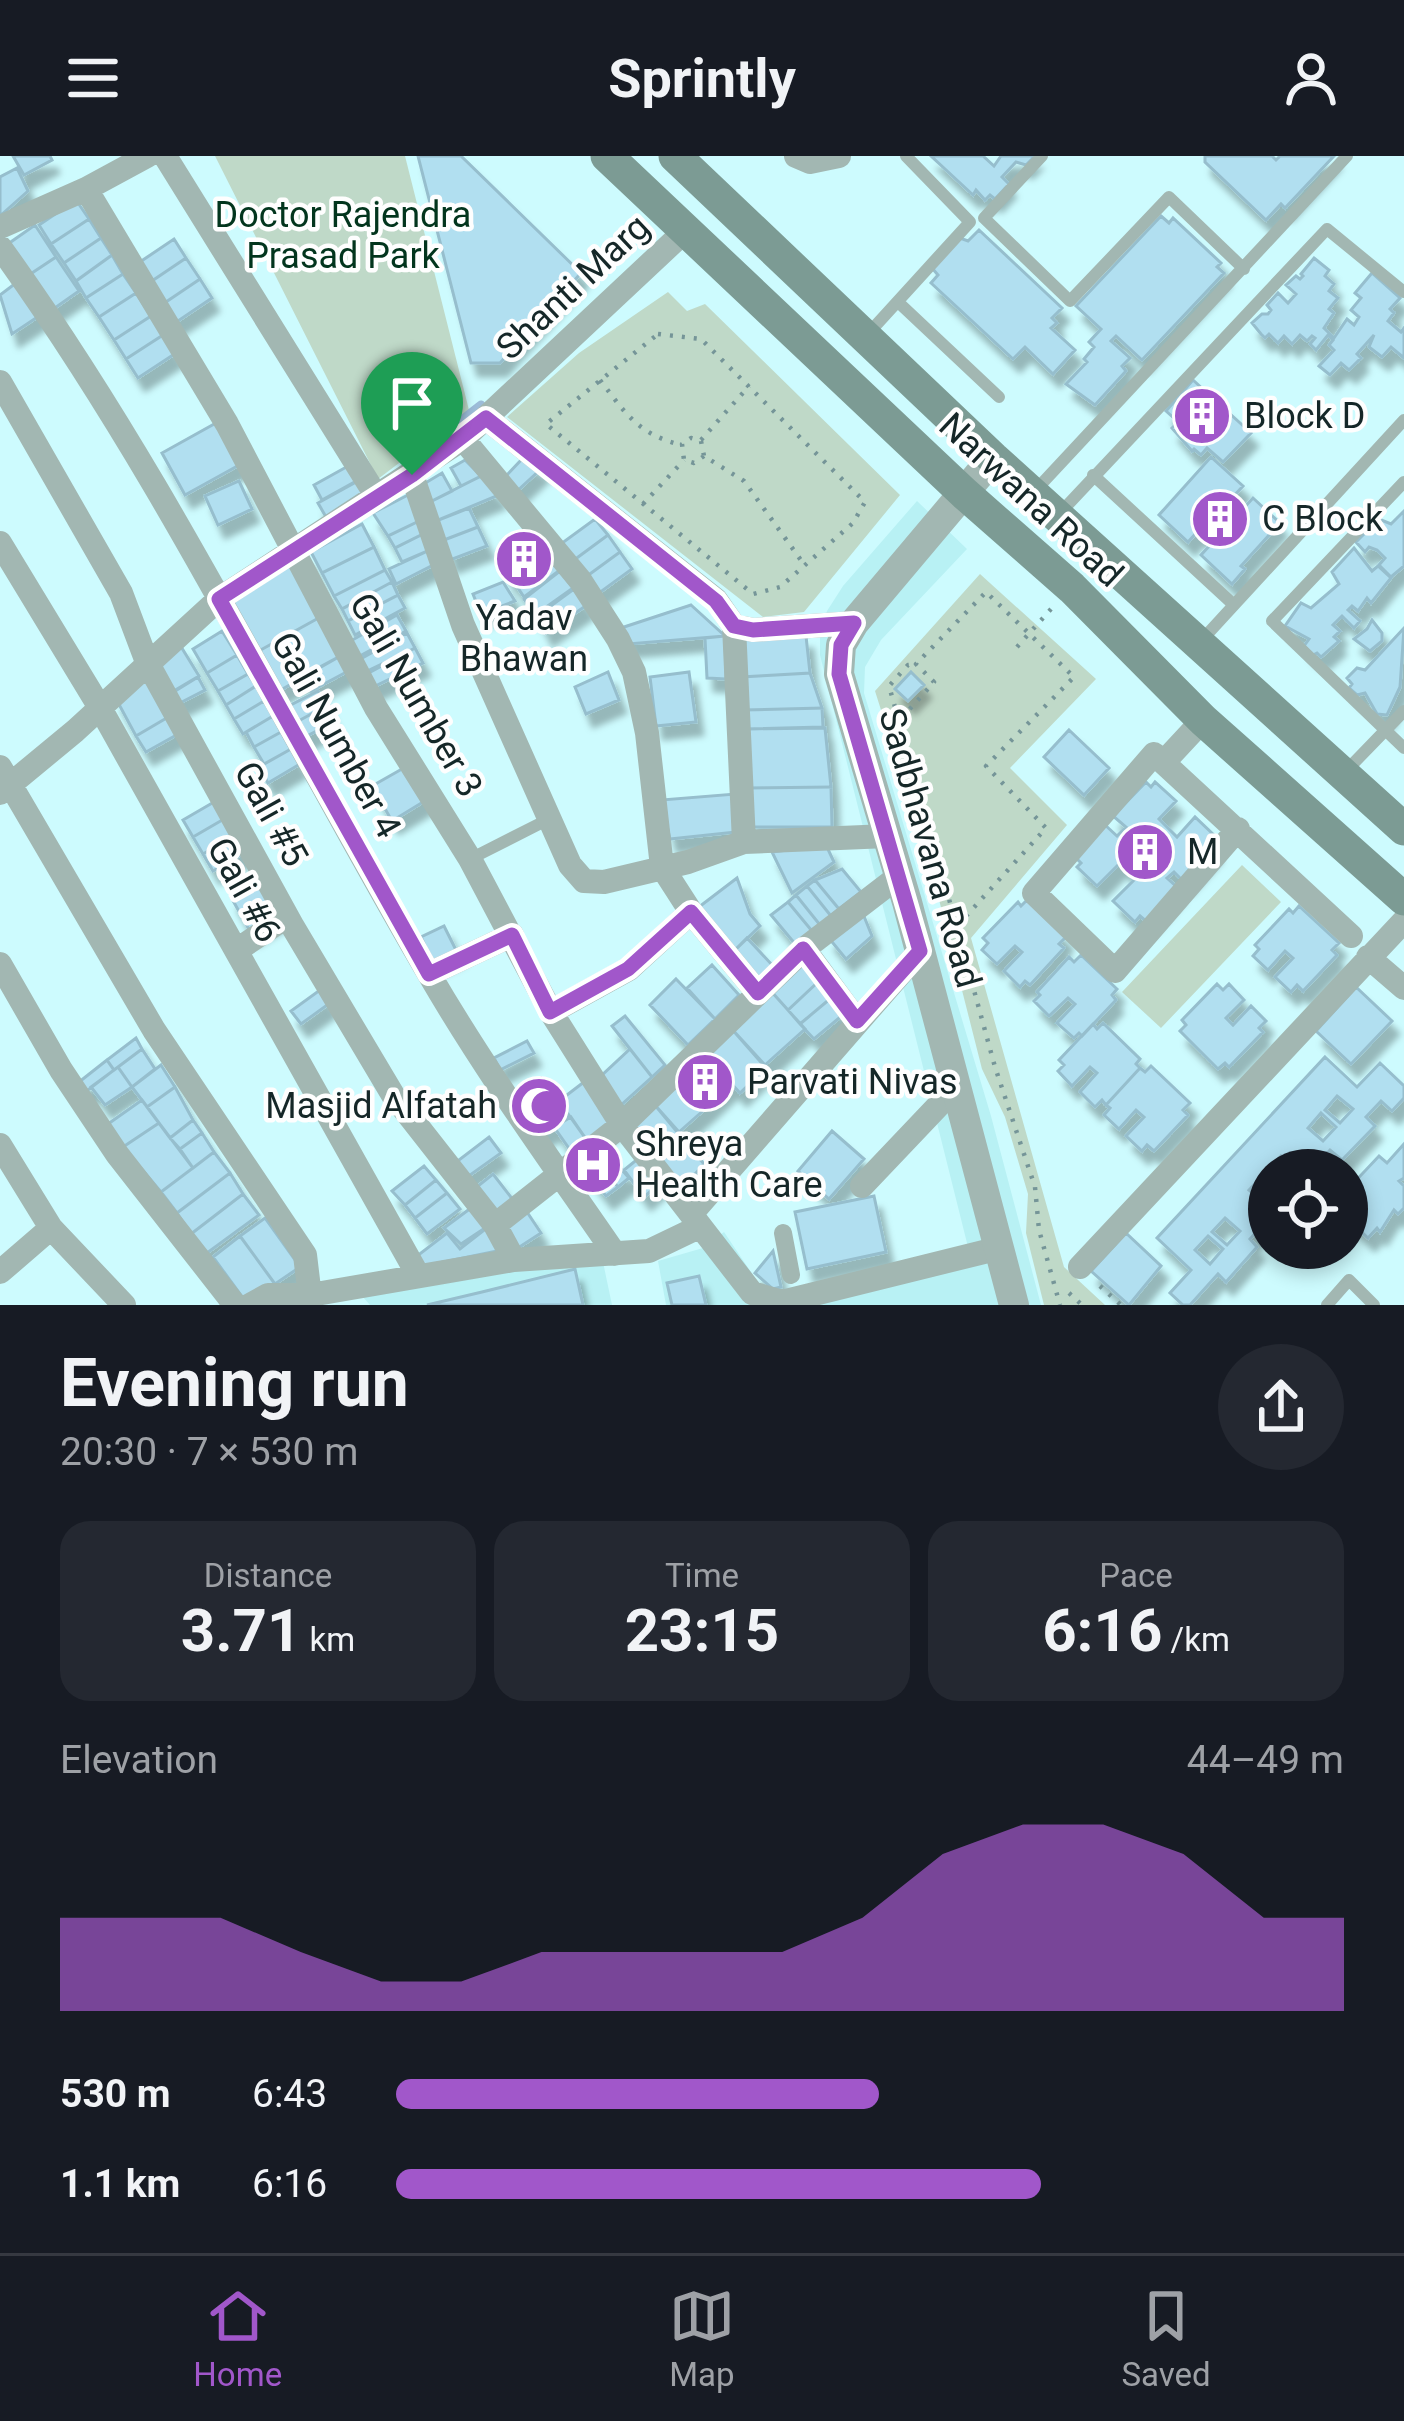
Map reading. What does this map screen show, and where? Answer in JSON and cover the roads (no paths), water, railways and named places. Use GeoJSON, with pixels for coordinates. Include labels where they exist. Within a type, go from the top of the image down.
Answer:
{"type":"FeatureCollection","features":[{"type":"Feature","properties":{"kind":"main road","name":"Narwana Road"},"geometry":{"type":"LineString","coordinates":[[607,156],[965,494],[1072,588],[1203,720],[1404,899]]}},
{"type":"Feature","properties":{"kind":"main road","name":"Narwana Road"},"geometry":{"type":"LineString","coordinates":[[675,156],[993,458],[1404,829]]}},
{"type":"Feature","properties":{"kind":"street"},"geometry":{"type":"LineString","coordinates":[[0,227],[147,156]]}},
{"type":"Feature","properties":{"kind":"street"},"geometry":{"type":"LineString","coordinates":[[165,156],[376,497]]}},
{"type":"Feature","properties":{"kind":"street"},"geometry":{"type":"LineString","coordinates":[[796,156],[810,162],[839,156]]}},
{"type":"Feature","properties":{"kind":"street","name":"Gali Number 3"},"geometry":{"type":"LineString","coordinates":[[86,189],[227,424],[376,708],[470,859],[550,1012],[622,1125],[752,1293],[782,1302],[1000,1248]]}},
{"type":"Feature","properties":{"kind":"street","name":"Shanti Marg"},"geometry":{"type":"LineString","coordinates":[[4,782],[99,706],[219,599],[463,440],[685,230]]}},
{"type":"Feature","properties":{"kind":"street","name":"Gali Number 4"},"geometry":{"type":"LineString","coordinates":[[0,247],[10,280],[106,409],[219,599],[491,1076],[615,1254]]}},
{"type":"Feature","properties":{"kind":"street","name":"Gali #5"},"geometry":{"type":"LineString","coordinates":[[0,382],[121,593],[147,662],[286,916],[393,1096],[496,1226],[514,1260]]}},
{"type":"Feature","properties":{"kind":"street"},"geometry":{"type":"LineString","coordinates":[[486,418],[716,601],[734,626],[744,842]]}},
{"type":"Feature","properties":{"kind":"street"},"geometry":{"type":"LineString","coordinates":[[463,440],[606,617],[634,672],[647,733],[662,867],[691,912],[758,993]]}},
{"type":"Feature","properties":{"kind":"street","name":"Sadbhavana Road"},"geometry":{"type":"LineString","coordinates":[[993,458],[854,623],[841,645],[839,674],[920,951],[1014,1305]]}},
{"type":"Feature","properties":{"kind":"street"},"geometry":{"type":"LineString","coordinates":[[412,475],[463,625],[549,819],[584,881],[604,882],[688,862],[744,842],[888,836]]}},
{"type":"Feature","properties":{"kind":"street","name":"Gali #6"},"geometry":{"type":"LineString","coordinates":[[0,544],[99,706],[418,1275]]}},
{"type":"Feature","properties":{"kind":"street"},"geometry":{"type":"LineString","coordinates":[[734,626],[753,630],[854,623]]}},
{"type":"Feature","properties":{"kind":"street"},"geometry":{"type":"LineString","coordinates":[[1164,762],[1203,720]]}},
{"type":"Feature","properties":{"kind":"street"},"geometry":{"type":"LineString","coordinates":[[1238,829],[1115,971],[1034,893],[1154,754],[1238,829],[1351,936]]}},
{"type":"Feature","properties":{"kind":"street"},"geometry":{"type":"LineString","coordinates":[[4,782],[154,1030],[305,1256],[311,1300]]}},
{"type":"Feature","properties":{"kind":"street"},"geometry":{"type":"LineString","coordinates":[[496,1226],[622,1125],[803,949],[899,876]]}},
{"type":"Feature","properties":{"kind":"street"},"geometry":{"type":"LineString","coordinates":[[550,1012],[628,969],[691,912]]}},
{"type":"Feature","properties":{"kind":"street"},"geometry":{"type":"LineString","coordinates":[[237,950],[286,916]]}},
{"type":"Feature","properties":{"kind":"street"},"geometry":{"type":"LineString","coordinates":[[1080,1267],[1404,921]]}},
{"type":"Feature","properties":{"kind":"street"},"geometry":{"type":"LineString","coordinates":[[429,974],[512,935]]}},
{"type":"Feature","properties":{"kind":"street"},"geometry":{"type":"LineString","coordinates":[[803,949],[857,1021]]}},
{"type":"Feature","properties":{"kind":"street"},"geometry":{"type":"LineString","coordinates":[[250,1305],[268,1295],[311,1300],[418,1275],[514,1260],[649,1251],[695,1221],[920,951]]}},
{"type":"Feature","properties":{"kind":"street"},"geometry":{"type":"LineString","coordinates":[[1368,957],[1404,988]]}},
{"type":"Feature","properties":{"kind":"street"},"geometry":{"type":"LineString","coordinates":[[0,964],[61,1070],[117,1154],[235,1305]]}},
{"type":"Feature","properties":{"kind":"street"},"geometry":{"type":"LineString","coordinates":[[862,1186],[957,1086]]}},
{"type":"Feature","properties":{"kind":"street"},"geometry":{"type":"LineString","coordinates":[[0,1145],[51,1228],[124,1305]]}},
{"type":"Feature","properties":{"kind":"street"},"geometry":{"type":"LineString","coordinates":[[0,1272],[51,1228]]}},
{"type":"Feature","properties":{"kind":"street"},"geometry":{"type":"LineString","coordinates":[[783,1233],[791,1275]]}},
{"type":"Feature","properties":{"kind":"lane"},"geometry":{"type":"LineString","coordinates":[[866,336],[970,222],[906,156]]}},
{"type":"Feature","properties":{"kind":"lane"},"geometry":{"type":"LineString","coordinates":[[1042,156],[984,218],[1070,301],[1169,197],[1244,269]]}},
{"type":"Feature","properties":{"kind":"lane"},"geometry":{"type":"LineString","coordinates":[[1045,504],[1244,269],[1347,156]]}},
{"type":"Feature","properties":{"kind":"lane"},"geometry":{"type":"LineString","coordinates":[[1045,504],[1093,476],[1328,229],[1404,292]]}},
{"type":"Feature","properties":{"kind":"lane"},"geometry":{"type":"LineString","coordinates":[[898,302],[999,397]]}},
{"type":"Feature","properties":{"kind":"lane"},"geometry":{"type":"LineString","coordinates":[[1200,642],[1404,420]]}},
{"type":"Feature","properties":{"kind":"lane"},"geometry":{"type":"LineString","coordinates":[[1093,476],[1234,605]]}},
{"type":"Feature","properties":{"kind":"lane"},"geometry":{"type":"LineString","coordinates":[[1404,482],[1272,621],[1404,748]]}},
{"type":"Feature","properties":{"kind":"lane"},"geometry":{"type":"LineString","coordinates":[[1344,773],[1404,711]]}},
{"type":"Feature","properties":{"kind":"lane"},"geometry":{"type":"LineString","coordinates":[[470,859],[549,819]]}},
{"type":"Feature","properties":{"kind":"lane"},"geometry":{"type":"LineString","coordinates":[[1327,1305],[1349,1280],[1374,1305]]}},
{"type":"Feature","properties":{"kind":"waterway"},"geometry":{"type":"LineString","coordinates":[[416,456],[481,405]]}},
{"type":"Feature","properties":{"kind":"place","name":"Block D"},"geometry":{"type":"Point","coordinates":[1202,416]}},
{"type":"Feature","properties":{"kind":"place","name":"C Block"},"geometry":{"type":"Point","coordinates":[1220,519]}},
{"type":"Feature","properties":{"kind":"place","name":"Yadav Bhawan"},"geometry":{"type":"Point","coordinates":[524,559]}},
{"type":"Feature","properties":{"kind":"place","name":"M"},"geometry":{"type":"Point","coordinates":[1145,852]}},
{"type":"Feature","properties":{"kind":"place","name":"Parvati Nivas"},"geometry":{"type":"Point","coordinates":[705,1082]}},
{"type":"Feature","properties":{"kind":"place","name":"Masjid Alfatah"},"geometry":{"type":"Point","coordinates":[539,1106]}},
{"type":"Feature","properties":{"kind":"place","name":"Shreya Health Care"},"geometry":{"type":"Point","coordinates":[593,1165]}},
{"type":"Feature","properties":{"kind":"park label","name":"Doctor Rajendra Prasad Park"},"geometry":{"type":"Point","coordinates":[343,236]}}]}
